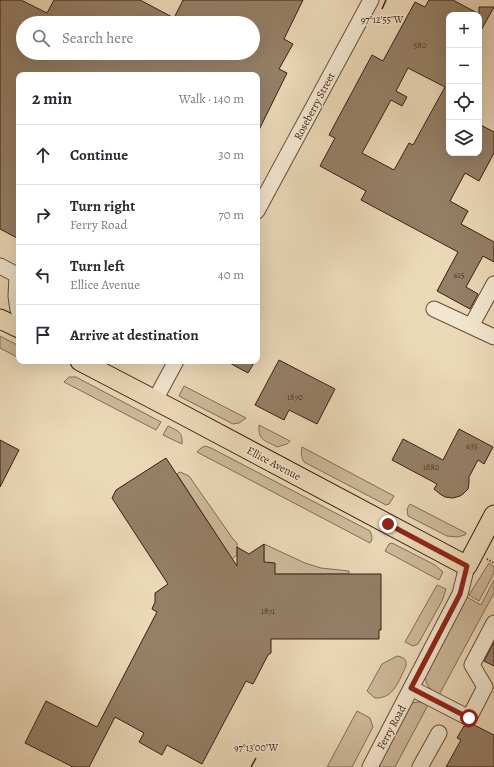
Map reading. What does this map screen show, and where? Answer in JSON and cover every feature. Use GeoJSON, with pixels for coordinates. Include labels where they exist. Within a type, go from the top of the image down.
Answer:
{"type":"FeatureCollection","features":[{"type":"Feature","properties":{"kind":"main road","name":"Ellice Avenue"},"geometry":{"type":"LineString","coordinates":[[86,364],[467,566]]}},
{"type":"Feature","properties":{"kind":"main road","name":"Ferry Road"},"geometry":{"type":"LineString","coordinates":[[467,566],[494,515]]}},
{"type":"Feature","properties":{"kind":"street","name":"Roseberry Street"},"geometry":{"type":"LineString","coordinates":[[260,206],[371,0]]}},
{"type":"Feature","properties":{"kind":"street"},"geometry":{"type":"LineString","coordinates":[[0,266],[16,274]]}},
{"type":"Feature","properties":{"kind":"street"},"geometry":{"type":"LineString","coordinates":[[471,326],[494,284]]}},
{"type":"Feature","properties":{"kind":"street"},"geometry":{"type":"LineString","coordinates":[[13,318],[16,296]]}},
{"type":"Feature","properties":{"kind":"street"},"geometry":{"type":"LineString","coordinates":[[434,308],[494,337]]}},
{"type":"Feature","properties":{"kind":"street"},"geometry":{"type":"LineString","coordinates":[[155,400],[174,364]]}},
{"type":"Feature","properties":{"kind":"street","name":"Ferry Road"},"geometry":{"type":"LineString","coordinates":[[370,767],[460,594],[467,566]]}},
{"type":"Feature","properties":{"kind":"street"},"geometry":{"type":"LineString","coordinates":[[411,688],[469,718],[485,687],[472,665],[494,623]]}},
{"type":"Feature","properties":{"kind":"street"},"geometry":{"type":"LineString","coordinates":[[420,767],[439,733]]}},
{"type":"Feature","properties":{"kind":"shaded area"},"geometry":{"type":"Polygon","coordinates":[[[0,336],[16,344],[16,356],[0,348],[0,336]]]}},
{"type":"Feature","properties":{"kind":"shaded area"},"geometry":{"type":"Polygon","coordinates":[[[69,377],[76,377],[161,422],[156,430],[64,382],[69,377]]]}},
{"type":"Feature","properties":{"kind":"shaded area"},"geometry":{"type":"Polygon","coordinates":[[[184,386],[246,418],[239,423],[233,424],[179,396],[184,386]]]}},
{"type":"Feature","properties":{"kind":"shaded area"},"geometry":{"type":"Polygon","coordinates":[[[259,425],[290,441],[287,444],[277,447],[261,437],[259,425]]]}},
{"type":"Feature","properties":{"kind":"shaded area"},"geometry":{"type":"Polygon","coordinates":[[[168,426],[181,434],[182,444],[163,435],[168,426]]]}},
{"type":"Feature","properties":{"kind":"shaded area"},"geometry":{"type":"Polygon","coordinates":[[[205,446],[370,531],[372,537],[371,542],[370,543],[197,452],[205,446]]]}},
{"type":"Feature","properties":{"kind":"shaded area"},"geometry":{"type":"Polygon","coordinates":[[[302,447],[394,496],[389,504],[386,505],[304,462],[302,458],[302,447]]]}},
{"type":"Feature","properties":{"kind":"shaded area"},"geometry":{"type":"Polygon","coordinates":[[[180,472],[189,476],[237,543],[237,555],[232,559],[177,474],[180,472]]]}},
{"type":"Feature","properties":{"kind":"shaded area"},"geometry":{"type":"Polygon","coordinates":[[[410,504],[466,533],[465,535],[457,537],[447,536],[408,516],[407,509],[410,504]]]}},
{"type":"Feature","properties":{"kind":"shaded area"},"geometry":{"type":"Polygon","coordinates":[[[392,543],[435,565],[443,572],[439,580],[385,551],[389,544],[392,543]]]}},
{"type":"Feature","properties":{"kind":"shaded area"},"geometry":{"type":"Polygon","coordinates":[[[264,544],[305,563],[321,568],[349,571],[349,574],[275,574],[264,562],[264,544]]]}},
{"type":"Feature","properties":{"kind":"shaded area"},"geometry":{"type":"Polygon","coordinates":[[[489,563],[494,567],[494,573],[479,601],[469,595],[489,563]]]}},
{"type":"Feature","properties":{"kind":"shaded area"},"geometry":{"type":"Polygon","coordinates":[[[494,580],[494,593],[439,695],[429,687],[426,682],[425,674],[467,597],[481,605],[494,580]]]}},
{"type":"Feature","properties":{"kind":"shaded area"},"geometry":{"type":"Polygon","coordinates":[[[437,585],[446,589],[442,601],[418,644],[413,646],[405,642],[437,585]]]}},
{"type":"Feature","properties":{"kind":"shaded area"},"geometry":{"type":"Polygon","coordinates":[[[397,656],[404,659],[406,662],[406,666],[398,683],[387,695],[375,698],[367,691],[382,664],[397,656]]]}},
{"type":"Feature","properties":{"kind":"shaded area"},"geometry":{"type":"Polygon","coordinates":[[[424,702],[428,705],[395,767],[375,767],[406,709],[412,703],[424,702]]]}},
{"type":"Feature","properties":{"kind":"shaded area"},"geometry":{"type":"Polygon","coordinates":[[[357,711],[370,718],[373,727],[352,767],[327,767],[357,711]]]}},
{"type":"Feature","properties":{"kind":"building"},"geometry":{"type":"Polygon","coordinates":[[[0,0],[21,0],[47,13],[54,0],[140,0],[170,16],[16,16],[16,60],[260,60],[260,16],[175,16],[183,0],[303,0],[284,39],[293,44],[279,69],[287,73],[260,128],[260,72],[16,72],[16,237],[0,229],[0,0]]]}},
{"type":"Feature","properties":{"kind":"building"},"geometry":{"type":"Polygon","coordinates":[[[429,0],[453,0],[475,12],[446,12],[446,156],[482,156],[482,126],[494,132],[494,153],[479,181],[465,173],[450,201],[468,211],[461,224],[494,242],[494,262],[483,256],[466,287],[478,294],[470,309],[437,291],[458,252],[361,200],[366,191],[320,166],[335,138],[329,135],[372,55],[383,61],[415,2],[425,7],[429,0]],[[408,68],[396,91],[407,97],[402,106],[391,100],[362,153],[394,170],[409,143],[413,145],[445,87],[408,68]]]}},
{"type":"Feature","properties":{"kind":"building"},"geometry":{"type":"Polygon","coordinates":[[[479,7],[494,7],[482,29],[482,12],[479,12],[479,7]]]}},
{"type":"Feature","properties":{"kind":"building"},"geometry":{"type":"Polygon","coordinates":[[[279,360],[335,389],[317,424],[289,410],[284,420],[255,405],[279,360]]]}},
{"type":"Feature","properties":{"kind":"building"},"geometry":{"type":"Polygon","coordinates":[[[232,364],[253,364],[248,373],[232,364]]]}},
{"type":"Feature","properties":{"kind":"building"},"geometry":{"type":"Polygon","coordinates":[[[459,429],[493,447],[484,464],[478,460],[469,477],[468,489],[460,496],[453,498],[445,497],[434,489],[437,484],[392,460],[403,439],[443,460],[459,429]]]}},
{"type":"Feature","properties":{"kind":"building"},"geometry":{"type":"Polygon","coordinates":[[[0,440],[19,450],[0,487],[0,440]]]}},
{"type":"Feature","properties":{"kind":"building"},"geometry":{"type":"Polygon","coordinates":[[[166,458],[237,566],[237,547],[249,554],[264,544],[264,562],[275,563],[275,574],[381,574],[381,630],[379,630],[379,639],[271,639],[271,653],[268,655],[253,684],[246,681],[202,764],[167,745],[162,755],[139,742],[144,733],[115,717],[89,767],[73,767],[25,743],[46,701],[97,727],[157,612],[152,609],[155,602],[155,593],[168,584],[112,498],[116,490],[166,458]]]}},
{"type":"Feature","properties":{"kind":"building"},"geometry":{"type":"Polygon","coordinates":[[[494,642],[494,666],[484,661],[494,642]]]}},
{"type":"Feature","properties":{"kind":"building"},"geometry":{"type":"Polygon","coordinates":[[[474,725],[494,735],[494,767],[446,767],[461,740],[457,738],[464,726],[469,727],[474,725]]]}},
{"type":"Feature","properties":{"kind":"route"},"geometry":{"type":"LineString","coordinates":[[388,524],[467,566],[460,594],[411,688],[469,718]]}}]}
